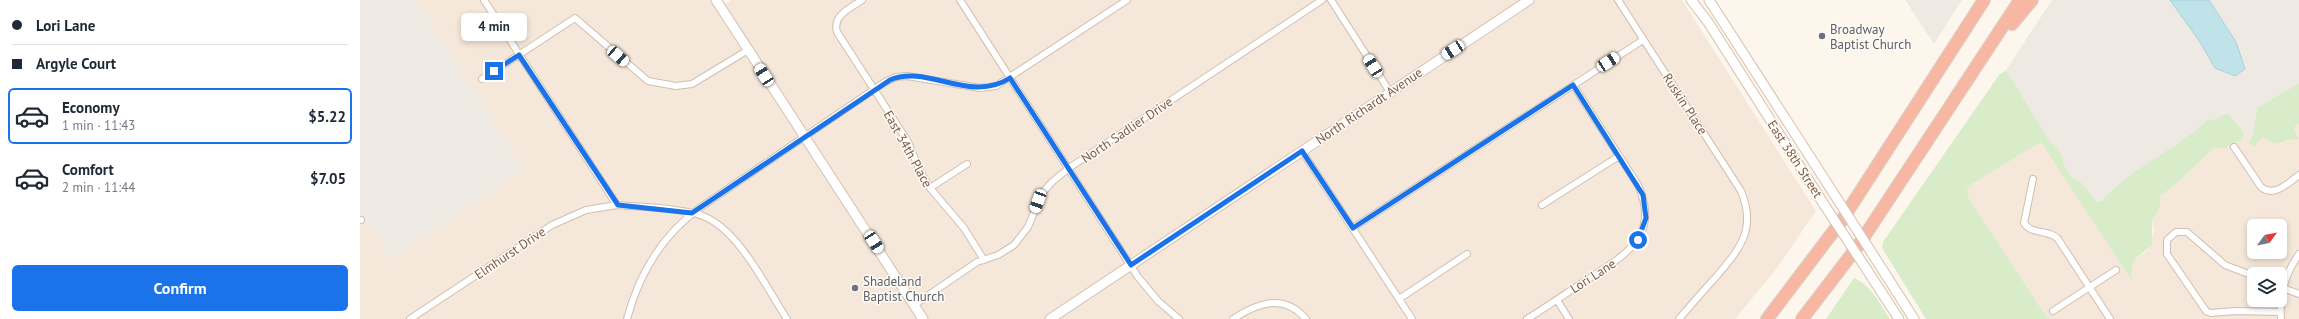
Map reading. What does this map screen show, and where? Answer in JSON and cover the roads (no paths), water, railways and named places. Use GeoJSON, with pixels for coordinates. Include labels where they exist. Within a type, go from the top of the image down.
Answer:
{"type":"FeatureCollection","features":[{"type":"Feature","properties":{"kind":"highway"},"geometry":{"type":"LineString","coordinates":[[1767,319],[1842,220],[1984,0]]}},
{"type":"Feature","properties":{"kind":"highway"},"geometry":{"type":"LineString","coordinates":[[1802,319],[1858,246],[2020,0]]}},
{"type":"Feature","properties":{"kind":"highway"},"geometry":{"type":"LineString","coordinates":[[1971,75],[2032,0]]}},
{"type":"Feature","properties":{"kind":"street"},"geometry":{"type":"LineString","coordinates":[[484,0],[618,205]]}},
{"type":"Feature","properties":{"kind":"street"},"geometry":{"type":"LineString","coordinates":[[716,0],[923,319]]}},
{"type":"Feature","properties":{"kind":"street","name":"East 34th Place"},"geometry":{"type":"LineString","coordinates":[[862,0],[837,18],[835,27],[838,34],[908,142],[920,171],[930,188],[964,228],[984,260]]}},
{"type":"Feature","properties":{"kind":"street"},"geometry":{"type":"LineString","coordinates":[[960,0],[1131,265],[1154,296],[1180,319]]}},
{"type":"Feature","properties":{"kind":"street"},"geometry":{"type":"LineString","coordinates":[[627,319],[636,288],[649,263],[669,235],[692,213],[874,90],[890,80],[905,76],[983,88],[996,86],[1127,0]]}},
{"type":"Feature","properties":{"kind":"street","name":"North Sadlier Drive"},"geometry":{"type":"LineString","coordinates":[[914,305],[984,260],[1004,252],[1017,242],[1028,227],[1042,193],[1053,181],[1069,168],[1322,0]]}},
{"type":"Feature","properties":{"kind":"street"},"geometry":{"type":"LineString","coordinates":[[1331,0],[1390,92]]}},
{"type":"Feature","properties":{"kind":"street","name":"North Richardt Avenue"},"geometry":{"type":"LineString","coordinates":[[1050,319],[1529,0]]}},
{"type":"Feature","properties":{"kind":"street","name":"Ruskin Place"},"geometry":{"type":"LineString","coordinates":[[1618,0],[1741,191],[1747,211],[1746,231],[1738,252],[1679,319]]}},
{"type":"Feature","properties":{"kind":"street","name":"East 38th Street"},"geometry":{"type":"LineString","coordinates":[[1691,0],[1708,22],[1899,319]]}},
{"type":"Feature","properties":{"kind":"street","name":"East 38th Street"},"geometry":{"type":"LineString","coordinates":[[1709,0],[1914,319]]}},
{"type":"Feature","properties":{"kind":"street"},"geometry":{"type":"LineString","coordinates":[[482,79],[575,18],[640,76],[662,85],[685,86],[692,84],[748,50]]}},
{"type":"Feature","properties":{"kind":"street"},"geometry":{"type":"LineString","coordinates":[[1353,228],[1643,40]]}},
{"type":"Feature","properties":{"kind":"street"},"geometry":{"type":"LineString","coordinates":[[1542,205],[1619,156],[1573,85]]}},
{"type":"Feature","properties":{"kind":"street"},"geometry":{"type":"LineString","coordinates":[[2234,146],[2261,187],[2266,191],[2276,191],[2299,175]]}},
{"type":"Feature","properties":{"kind":"street"},"geometry":{"type":"LineString","coordinates":[[1302,151],[1412,319]]}},
{"type":"Feature","properties":{"kind":"street","name":"Lori Lane"},"geometry":{"type":"LineString","coordinates":[[1527,319],[1628,253],[1638,240],[1645,220],[1646,208],[1643,195],[1619,156]]}},
{"type":"Feature","properties":{"kind":"street"},"geometry":{"type":"LineString","coordinates":[[930,188],[967,164]]}},
{"type":"Feature","properties":{"kind":"street"},"geometry":{"type":"LineString","coordinates":[[2033,179],[2023,218],[2025,225],[2028,228],[2056,236],[2110,319]]}},
{"type":"Feature","properties":{"kind":"street","name":"Elmhurst Drive"},"geometry":{"type":"LineString","coordinates":[[410,319],[552,225],[586,210],[618,205],[692,213],[709,219],[737,244],[787,319]]}},
{"type":"Feature","properties":{"kind":"street"},"geometry":{"type":"LineString","coordinates":[[2247,273],[2225,265],[2187,232],[2174,234],[2167,242],[2167,254],[2206,311],[2211,313],[2235,311],[2280,316]]}},
{"type":"Feature","properties":{"kind":"street"},"geometry":{"type":"LineString","coordinates":[[1399,299],[1467,254]]}},
{"type":"Feature","properties":{"kind":"street"},"geometry":{"type":"LineString","coordinates":[[2287,274],[2299,254]]}},
{"type":"Feature","properties":{"kind":"street"},"geometry":{"type":"LineString","coordinates":[[2053,312],[2116,270]]}},
{"type":"Feature","properties":{"kind":"street"},"geometry":{"type":"LineString","coordinates":[[2287,289],[2299,294]]}},
{"type":"Feature","properties":{"kind":"street"},"geometry":{"type":"LineString","coordinates":[[1557,300],[1569,319]]}},
{"type":"Feature","properties":{"kind":"street"},"geometry":{"type":"LineString","coordinates":[[1233,319],[1262,304],[1275,303],[1289,306],[1306,319]]}},
{"type":"Feature","properties":{"kind":"water"},"geometry":{"type":"Polygon","coordinates":[[[2170,0],[2209,0],[2236,42],[2245,69],[2235,76],[2215,68],[2200,42],[2170,0]]]}},
{"type":"Feature","properties":{"kind":"place","name":"Broadway Baptist Church"},"geometry":{"type":"Point","coordinates":[1822,36]}},
{"type":"Feature","properties":{"kind":"place","name":"Shadeland Baptist Church"},"geometry":{"type":"Point","coordinates":[855,288]}}]}
